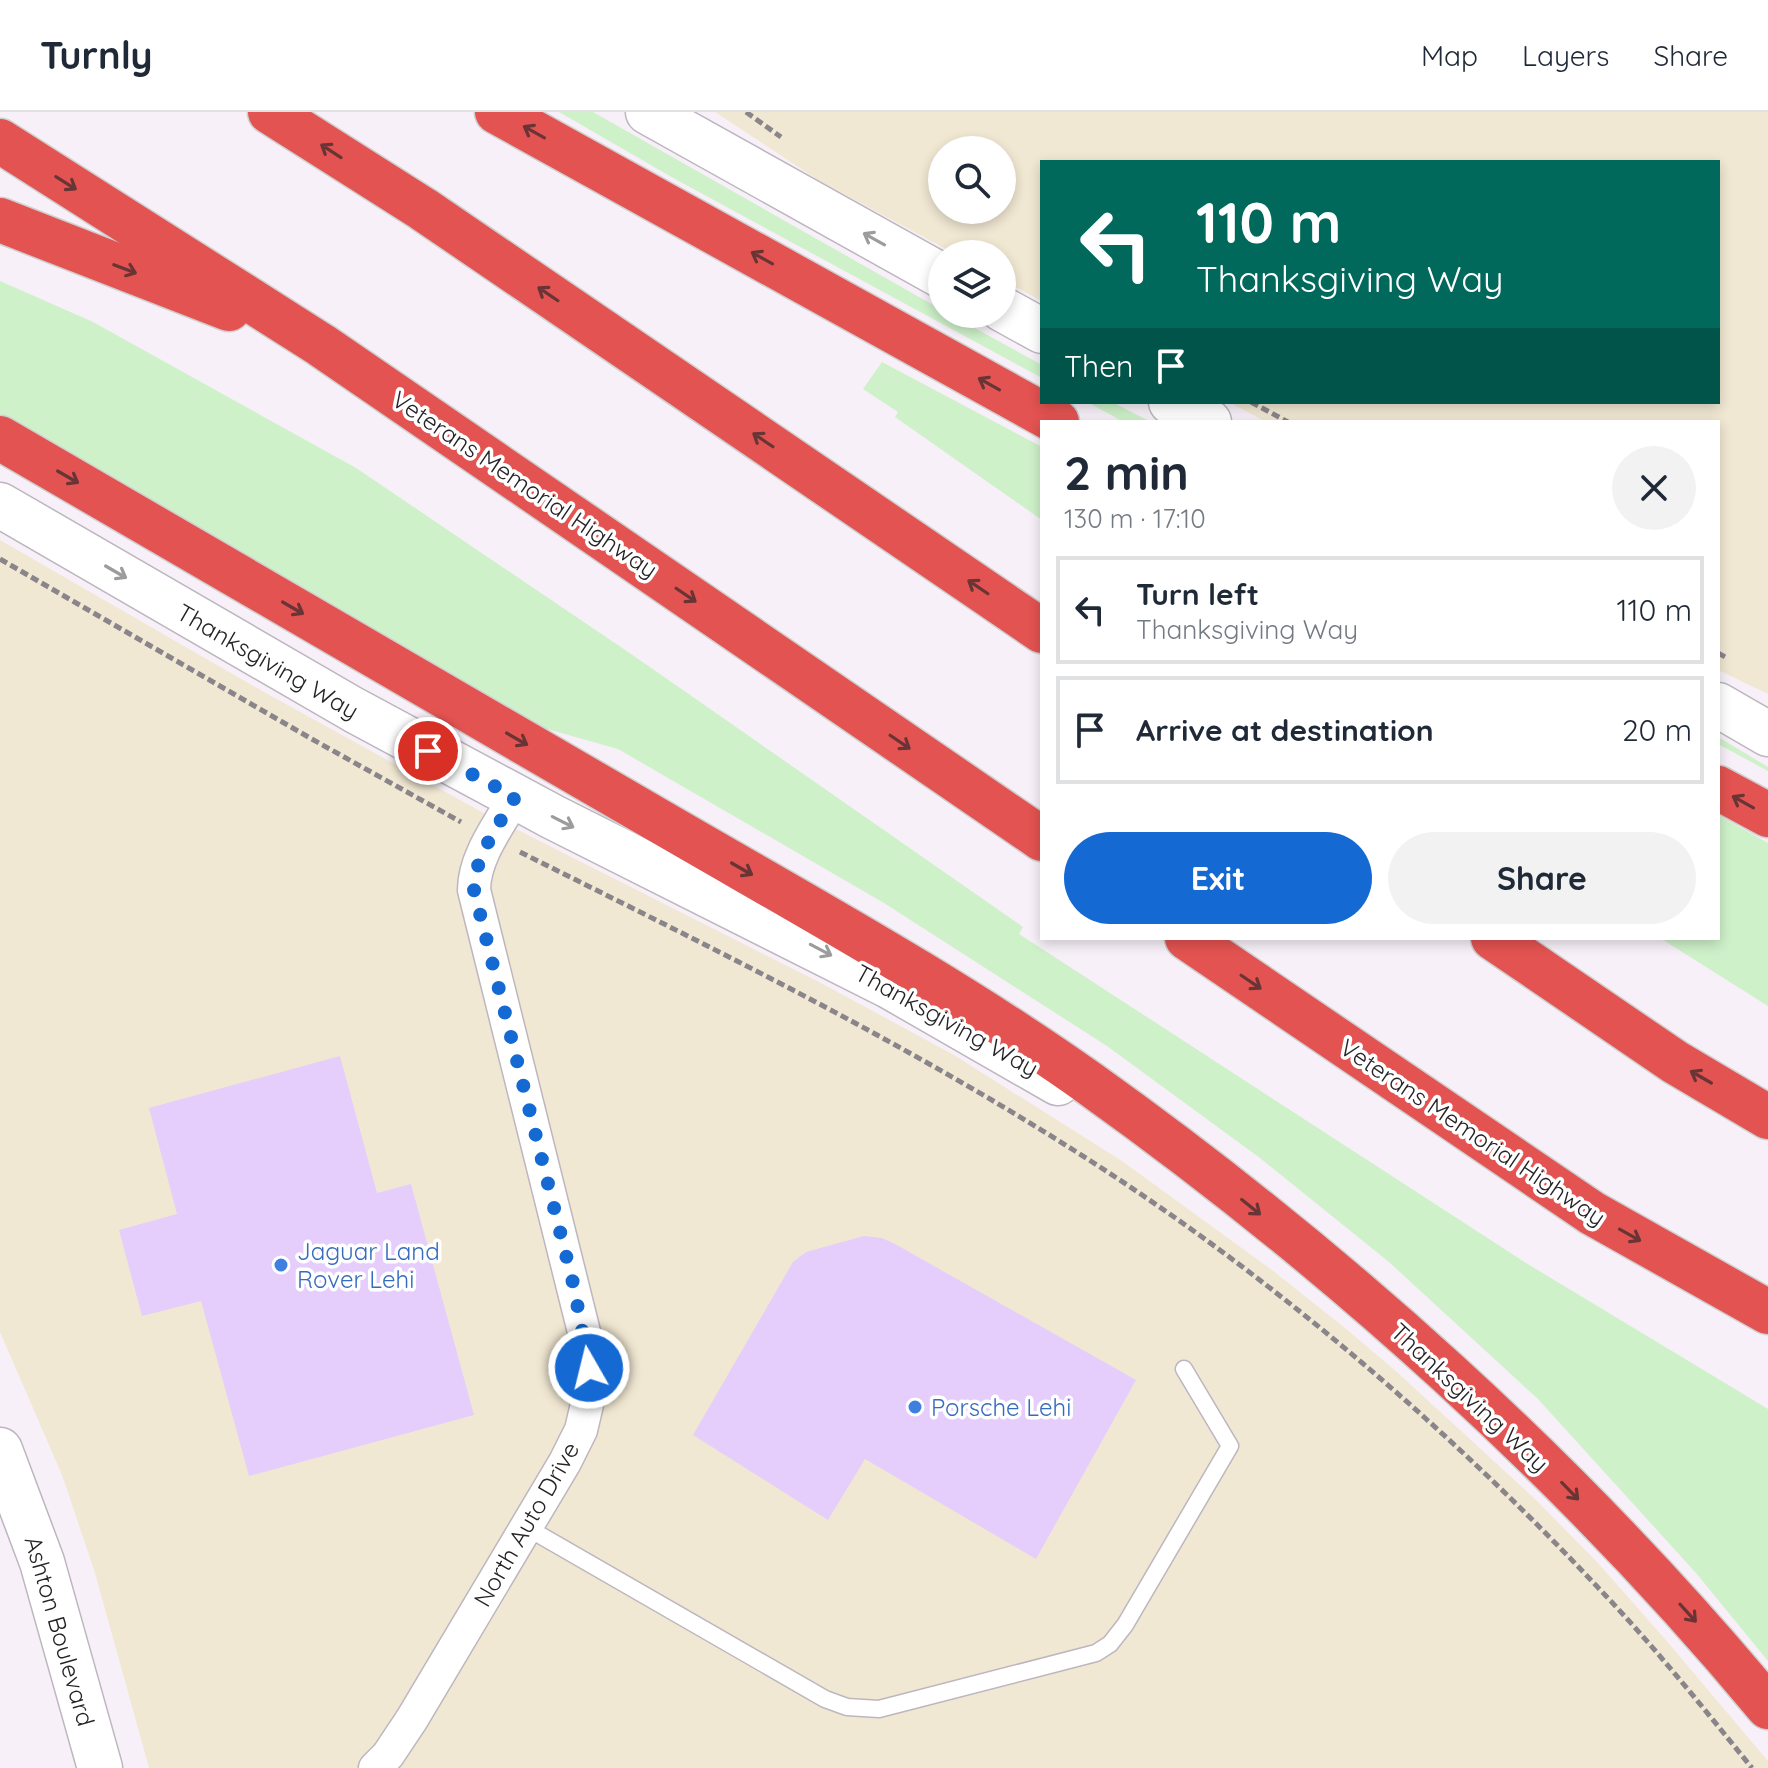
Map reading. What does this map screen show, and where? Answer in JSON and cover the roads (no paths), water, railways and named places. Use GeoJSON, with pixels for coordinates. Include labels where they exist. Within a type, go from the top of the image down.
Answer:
{"type":"FeatureCollection","features":[{"type":"Feature","properties":{"kind":"highway"},"geometry":{"type":"LineString","coordinates":[[270,112],[423,209],[1040,630]]}},
{"type":"Feature","properties":{"kind":"highway"},"geometry":{"type":"LineString","coordinates":[[497,112],[1053,420]]}},
{"type":"Feature","properties":{"kind":"highway","name":"Veterans Memorial Highway"},"geometry":{"type":"LineString","coordinates":[[0,141],[321,345],[1040,838]]}},
{"type":"Feature","properties":{"kind":"highway"},"geometry":{"type":"LineString","coordinates":[[0,220],[321,345]]}},
{"type":"Feature","properties":{"kind":"highway"},"geometry":{"type":"LineString","coordinates":[[0,438],[912,966],[1090,1083],[1190,1158]]}},
{"type":"Feature","properties":{"kind":"highway"},"geometry":{"type":"LineString","coordinates":[[1720,789],[1768,815]]}},
{"type":"Feature","properties":{"kind":"highway","name":"Veterans Memorial Highway"},"geometry":{"type":"LineString","coordinates":[[1190,940],[1592,1213],[1768,1312]]}},
{"type":"Feature","properties":{"kind":"highway"},"geometry":{"type":"LineString","coordinates":[[1496,940],[1675,1062],[1768,1117]]}},
{"type":"Feature","properties":{"kind":"highway","name":"Thanksgiving Way"},"geometry":{"type":"LineString","coordinates":[[1190,1158],[1364,1300],[1558,1478],[1683,1607],[1768,1707]]}},
{"type":"Feature","properties":{"kind":"main road"},"geometry":{"type":"LineString","coordinates":[[648,112],[928,268]]}},
{"type":"Feature","properties":{"kind":"main road"},"geometry":{"type":"LineString","coordinates":[[1016,317],[1040,330]]}},
{"type":"Feature","properties":{"kind":"main road"},"geometry":{"type":"LineString","coordinates":[[1175,404],[1205,420]]}},
{"type":"Feature","properties":{"kind":"main road","name":"Thanksgiving Way"},"geometry":{"type":"LineString","coordinates":[[0,505],[354,710],[515,797],[889,986],[1190,1158]]}},
{"type":"Feature","properties":{"kind":"main road"},"geometry":{"type":"LineString","coordinates":[[1720,706],[1767,731]]}},
{"type":"Feature","properties":{"kind":"main road","name":"Ashton Boulevard"},"geometry":{"type":"LineString","coordinates":[[0,1450],[42,1562],[100,1768]]}},
{"type":"Feature","properties":{"kind":"street","name":"North Auto Drive"},"geometry":{"type":"LineString","coordinates":[[375,1768],[388,1755],[412,1719],[526,1527],[581,1430],[588,1400],[589,1368],[574,1287],[488,938],[477,909],[474,876],[515,797]]}},
{"type":"Feature","properties":{"kind":"lane"},"geometry":{"type":"LineString","coordinates":[[526,1527],[825,1699],[847,1707],[879,1709],[930,1697],[1096,1653],[1110,1644],[1125,1625],[1230,1446],[1184,1369]]}},
{"type":"Feature","properties":{"kind":"place","name":"Jaguar Land Rover Lehi"},"geometry":{"type":"Point","coordinates":[281,1265]}},
{"type":"Feature","properties":{"kind":"place","name":"Porsche Lehi"},"geometry":{"type":"Point","coordinates":[915,1407]}}]}
